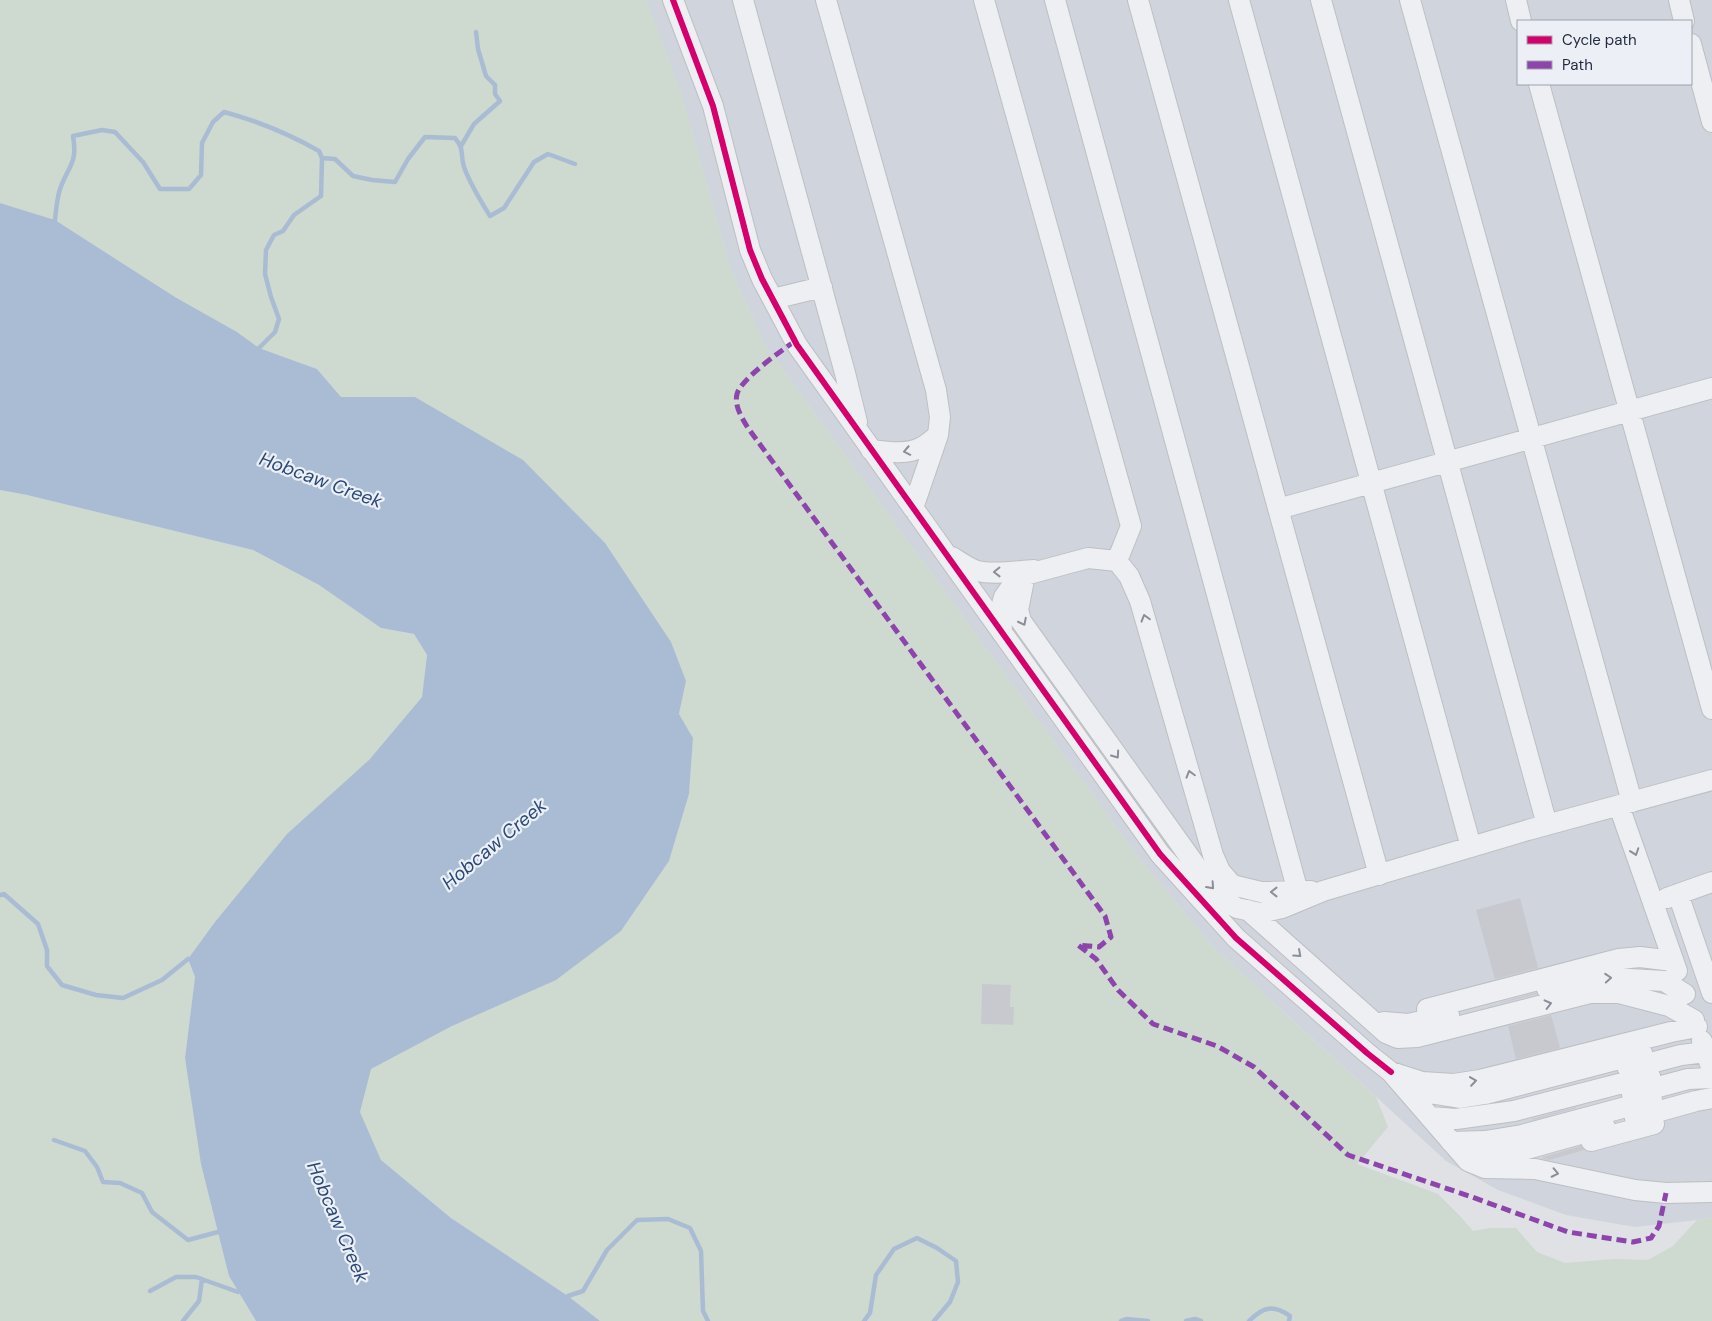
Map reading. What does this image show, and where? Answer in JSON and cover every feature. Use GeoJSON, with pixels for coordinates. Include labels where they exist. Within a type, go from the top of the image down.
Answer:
{"type":"FeatureCollection","features":[{"type":"Feature","properties":{"kind":"street"},"geometry":{"type":"LineString","coordinates":[[673,0],[713,106],[750,250],[762,278],[797,345],[1160,854],[1236,938],[1391,1072],[1445,1135],[1485,1168],[1535,1169],[1635,1190],[1666,1194],[1712,1192]]}},
{"type":"Feature","properties":{"kind":"street"},"geometry":{"type":"LineString","coordinates":[[743,0],[866,442]]}},
{"type":"Feature","properties":{"kind":"street"},"geometry":{"type":"LineString","coordinates":[[826,0],[936,390],[940,417],[938,435],[913,508]]}},
{"type":"Feature","properties":{"kind":"street"},"geometry":{"type":"LineString","coordinates":[[984,0],[1131,526],[1117,562]]}},
{"type":"Feature","properties":{"kind":"street"},"geometry":{"type":"LineString","coordinates":[[1055,0],[1298,892]]}},
{"type":"Feature","properties":{"kind":"street"},"geometry":{"type":"LineString","coordinates":[[1138,0],[1378,875]]}},
{"type":"Feature","properties":{"kind":"street"},"geometry":{"type":"LineString","coordinates":[[1239,0],[1471,847]]}},
{"type":"Feature","properties":{"kind":"street"},"geometry":{"type":"LineString","coordinates":[[1321,0],[1547,825]]}},
{"type":"Feature","properties":{"kind":"street"},"geometry":{"type":"LineString","coordinates":[[1410,0],[1531,438],[1625,804],[1653,903],[1705,1050]]}},
{"type":"Feature","properties":{"kind":"street"},"geometry":{"type":"LineString","coordinates":[[1516,0],[1522,20]]}},
{"type":"Feature","properties":{"kind":"street"},"geometry":{"type":"LineString","coordinates":[[1679,0],[1684,20]]}},
{"type":"Feature","properties":{"kind":"street"},"geometry":{"type":"LineString","coordinates":[[1692,48],[1712,122]]}},
{"type":"Feature","properties":{"kind":"street"},"geometry":{"type":"LineString","coordinates":[[1539,85],[1712,709]]}},
{"type":"Feature","properties":{"kind":"street"},"geometry":{"type":"LineString","coordinates":[[773,299],[822,287]]}},
{"type":"Feature","properties":{"kind":"street"},"geometry":{"type":"LineString","coordinates":[[1278,509],[1712,388]]}},
{"type":"Feature","properties":{"kind":"street"},"geometry":{"type":"LineString","coordinates":[[866,442],[895,452],[922,447],[938,435]]}},
{"type":"Feature","properties":{"kind":"street"},"geometry":{"type":"LineString","coordinates":[[946,554],[969,568],[978,571],[994,573],[1045,570]]}},
{"type":"Feature","properties":{"kind":"street"},"geometry":{"type":"LineString","coordinates":[[1002,633],[1000,608],[1004,597],[1014,583],[1025,575],[1088,558],[1117,562],[1129,576],[1140,601],[1213,854],[1220,871],[1232,885],[1261,892],[1323,891]]}},
{"type":"Feature","properties":{"kind":"street"},"geometry":{"type":"LineString","coordinates":[[1025,575],[1018,610],[1021,621],[1206,880],[1222,899],[1237,908],[1260,913],[1282,908],[1323,891],[1547,825],[1712,780]]}},
{"type":"Feature","properties":{"kind":"street"},"geometry":{"type":"LineString","coordinates":[[1653,903],[1712,882]]}},
{"type":"Feature","properties":{"kind":"street"},"geometry":{"type":"LineString","coordinates":[[1678,894],[1712,993]]}},
{"type":"Feature","properties":{"kind":"street"},"geometry":{"type":"LineString","coordinates":[[1248,910],[1386,1033],[1398,1038],[1417,1038],[1590,993],[1619,993],[1669,1006],[1705,1050]]}},
{"type":"Feature","properties":{"kind":"street"},"geometry":{"type":"LineString","coordinates":[[1366,1015],[1413,1012],[1619,958],[1640,957],[1673,960]]}},
{"type":"Feature","properties":{"kind":"street"},"geometry":{"type":"LineString","coordinates":[[1366,1015],[1408,1024],[1579,981],[1612,978],[1664,981],[1685,994]]}},
{"type":"Feature","properties":{"kind":"street"},"geometry":{"type":"LineString","coordinates":[[1391,1072],[1422,1082],[1454,1084],[1480,1080],[1671,1032],[1705,1050]]}},
{"type":"Feature","properties":{"kind":"street"},"geometry":{"type":"LineString","coordinates":[[1405,1089],[1460,1098],[1485,1094],[1678,1044],[1705,1050]]}},
{"type":"Feature","properties":{"kind":"street"},"geometry":{"type":"LineString","coordinates":[[1445,1135],[1464,1108],[1489,1105],[1705,1050]]}},
{"type":"Feature","properties":{"kind":"street"},"geometry":{"type":"LineString","coordinates":[[1445,1135],[1475,1129],[1515,1125],[1688,1079],[1705,1050]]}},
{"type":"Feature","properties":{"kind":"street"},"geometry":{"type":"LineString","coordinates":[[1445,1135],[1485,1141],[1522,1135],[1690,1090],[1712,1087]]}},
{"type":"Feature","properties":{"kind":"street"},"geometry":{"type":"LineString","coordinates":[[1445,1135],[1505,1152],[1523,1150],[1696,1100],[1712,1098]]}},
{"type":"Feature","properties":{"kind":"street"},"geometry":{"type":"LineString","coordinates":[[1445,1135],[1507,1160],[1539,1155],[1712,1109]]}},
{"type":"Feature","properties":{"kind":"shaded area"},"geometry":{"type":"Polygon","coordinates":[[[0,0],[646,0],[680,90],[731,270],[765,345],[1139,858],[1213,947],[1376,1097],[1388,1127],[1357,1164],[1438,1194],[1473,1231],[1490,1228],[1516,1228],[1537,1252],[1565,1263],[1614,1259],[1648,1260],[1673,1246],[1697,1220],[1712,1217],[1712,1321],[600,1321],[568,1296],[451,1218],[381,1160],[360,1112],[370,1069],[452,1026],[621,931],[669,861],[689,794],[693,738],[679,714],[686,681],[415,397],[341,397],[317,369],[259,348],[237,332],[175,297],[55,220],[0,203],[0,0]],[[982,985],[981,1024],[1013,1025],[1010,1007],[1011,985],[982,985]]]}},
{"type":"Feature","properties":{"kind":"shaded area"},"geometry":{"type":"Polygon","coordinates":[[[646,0],[1712,0],[1712,1217],[1635,1227],[1566,1215],[1498,1190],[1446,1161],[1213,947],[1139,858],[765,345],[731,270],[680,90],[646,0]]]}},
{"type":"Feature","properties":{"kind":"shaded area"},"geometry":{"type":"Polygon","coordinates":[[[0,490],[253,550],[319,585],[381,628],[414,634],[427,655],[422,697],[369,760],[188,959],[195,977],[185,1058],[229,1276],[256,1321],[0,1321],[0,490]]]}},
{"type":"Feature","properties":{"kind":"water","name":"Hobcaw Creek"},"geometry":{"type":"Polygon","coordinates":[[[0,203],[55,220],[175,297],[237,332],[259,348],[317,369],[341,397],[415,397],[523,460],[605,543],[671,642],[686,681],[679,714],[693,738],[689,794],[669,861],[621,931],[556,980],[452,1026],[371,1069],[360,1112],[381,1160],[451,1218],[568,1296],[600,1321],[256,1321],[229,1276],[201,1164],[185,1058],[195,977],[188,959],[215,922],[287,834],[369,760],[422,697],[427,655],[414,634],[381,628],[319,585],[253,550],[0,490],[0,203]]]}},
{"type":"Feature","properties":{"kind":"building"},"geometry":{"type":"Polygon","coordinates":[[[1520,898],[1538,968],[1495,979],[1476,910],[1520,898]]]}},
{"type":"Feature","properties":{"kind":"building"},"geometry":{"type":"Polygon","coordinates":[[[982,984],[1011,985],[1010,1007],[1014,1007],[1013,1025],[981,1024],[982,984]]]}},
{"type":"Feature","properties":{"kind":"building"},"geometry":{"type":"Polygon","coordinates":[[[1537,994],[1501,1003],[1501,1002],[1537,994]]]}},
{"type":"Feature","properties":{"kind":"building"},"geometry":{"type":"Polygon","coordinates":[[[1551,1015],[1560,1048],[1516,1059],[1508,1026],[1551,1015]]]}},
{"type":"Feature","properties":{"kind":"building"},"geometry":{"type":"Polygon","coordinates":[[[1576,1107],[1533,1120],[1532,1119],[1576,1107]]]}},
{"type":"Feature","properties":{"kind":"building"},"geometry":{"type":"Polygon","coordinates":[[[1581,1146],[1584,1150],[1549,1160],[1543,1159],[1543,1157],[1581,1146]]]}},
{"type":"Feature","properties":{"kind":"waterway"},"geometry":{"type":"LineString","coordinates":[[461,146],[474,124],[500,101],[495,94],[495,85],[486,76],[478,49],[476,32]]}},
{"type":"Feature","properties":{"kind":"waterway"},"geometry":{"type":"LineString","coordinates":[[55,220],[60,189],[73,159],[73,136],[102,130],[115,132],[143,162],[160,189],[189,189],[201,175],[202,143],[213,122],[224,112],[273,128],[319,151],[322,158],[321,196],[294,215],[283,231],[274,235],[266,250],[265,274],[279,319],[275,332],[259,348]]}},
{"type":"Feature","properties":{"kind":"waterway"},"geometry":{"type":"LineString","coordinates":[[322,158],[335,159],[353,176],[395,182],[408,159],[425,137],[455,138],[461,149],[464,167],[469,180],[490,216],[504,208],[534,162],[548,154],[575,164]]}},
{"type":"Feature","properties":{"kind":"waterway"},"geometry":{"type":"LineString","coordinates":[[0,895],[4,894],[38,924],[47,950],[47,966],[62,985],[96,995],[123,998],[162,980],[188,959]]}},
{"type":"Feature","properties":{"kind":"waterway"},"geometry":{"type":"LineString","coordinates":[[54,1140],[85,1151],[97,1167],[103,1182],[120,1183],[142,1193],[152,1212],[188,1240],[218,1232]]}},
{"type":"Feature","properties":{"kind":"waterway"},"geometry":{"type":"LineString","coordinates":[[568,1296],[583,1291],[607,1250],[637,1220],[668,1219],[690,1228],[701,1251],[703,1311],[708,1321]]}},
{"type":"Feature","properties":{"kind":"waterway"},"geometry":{"type":"LineString","coordinates":[[864,1321],[870,1313],[876,1275],[894,1249],[917,1238],[937,1248],[956,1261],[958,1282],[950,1302],[934,1321]]}},
{"type":"Feature","properties":{"kind":"waterway"},"geometry":{"type":"LineString","coordinates":[[150,1291],[176,1277],[196,1277],[238,1292]]}},
{"type":"Feature","properties":{"kind":"waterway"},"geometry":{"type":"LineString","coordinates":[[183,1321],[199,1301],[202,1279]]}},
{"type":"Feature","properties":{"kind":"waterway"},"geometry":{"type":"LineString","coordinates":[[1249,1321],[1268,1309],[1284,1312],[1290,1316],[1289,1321]]}},
{"type":"Feature","properties":{"kind":"waterway"},"geometry":{"type":"LineString","coordinates":[[1121,1321],[1126,1319],[1148,1321]]}},
{"type":"Feature","properties":{"kind":"waterway"},"geometry":{"type":"LineString","coordinates":[[1186,1321],[1195,1319],[1201,1321]]}},
{"type":"Feature","properties":{"kind":"marked path"},"geometry":{"type":"LineString","coordinates":[[795,341],[762,366],[740,388],[736,398],[741,416],[1105,916],[1111,937],[1099,947],[1078,945],[1096,959],[1118,990],[1153,1024],[1217,1046],[1254,1067],[1348,1155],[1568,1232],[1633,1242],[1651,1238],[1659,1226],[1666,1193]]}},
{"type":"Feature","properties":{"kind":"cycle path"},"geometry":{"type":"LineString","coordinates":[[673,0],[713,106],[750,250],[762,279],[797,345],[1160,854],[1236,938],[1391,1072]]}}]}
